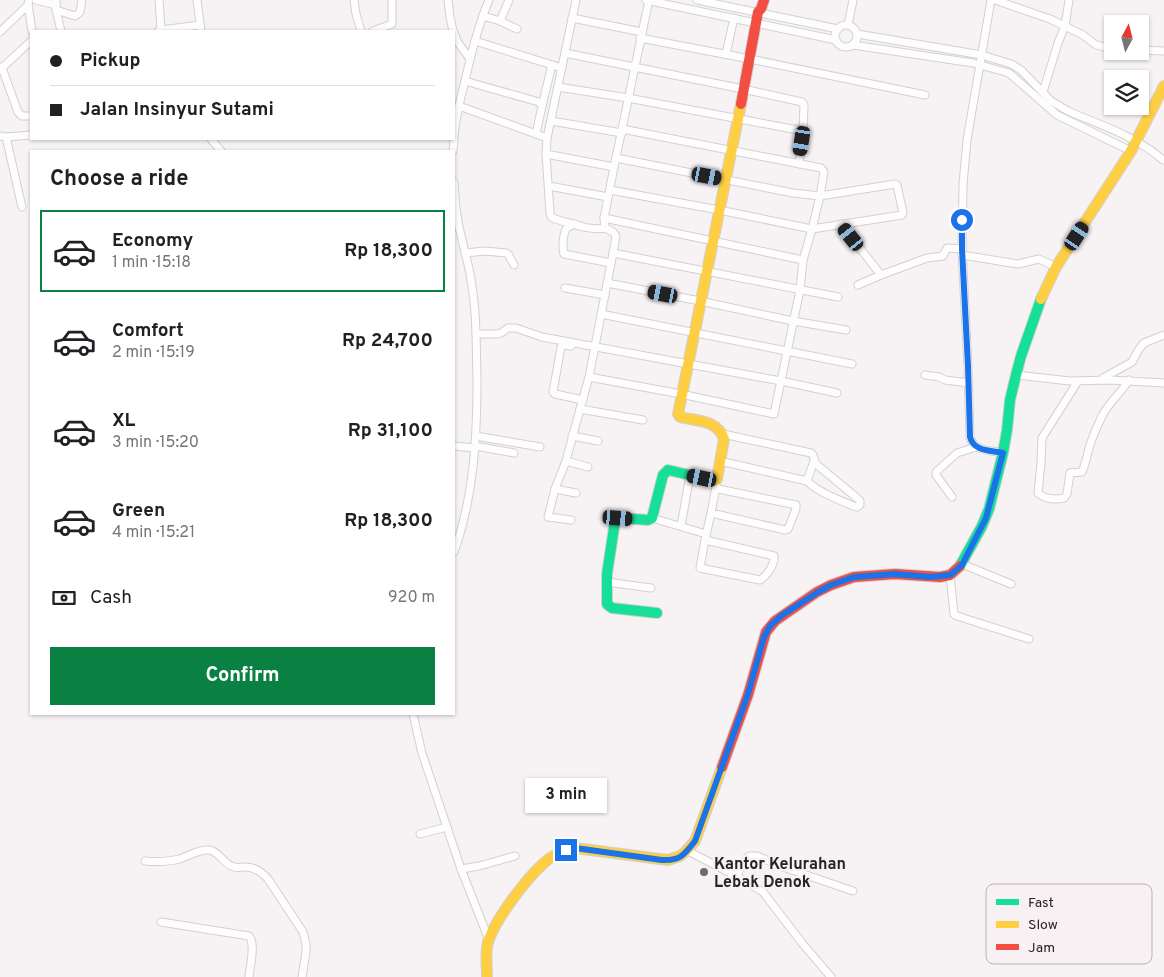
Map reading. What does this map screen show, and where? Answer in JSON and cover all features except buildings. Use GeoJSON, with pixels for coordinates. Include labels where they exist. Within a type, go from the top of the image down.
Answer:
{"type":"FeatureCollection","features":[{"type":"Feature","properties":{"kind":"street"},"geometry":{"type":"LineString","coordinates":[[36,0],[56,5],[75,16],[80,12],[82,0]]}},
{"type":"Feature","properties":{"kind":"street"},"geometry":{"type":"LineString","coordinates":[[159,0],[159,30]]}},
{"type":"Feature","properties":{"kind":"street"},"geometry":{"type":"LineString","coordinates":[[173,30],[201,28],[197,0]]}},
{"type":"Feature","properties":{"kind":"street"},"geometry":{"type":"LineString","coordinates":[[354,0],[361,30]]}},
{"type":"Feature","properties":{"kind":"street"},"geometry":{"type":"LineString","coordinates":[[376,30],[392,24],[392,0]]}},
{"type":"Feature","properties":{"kind":"street"},"geometry":{"type":"LineString","coordinates":[[448,0],[453,30]]}},
{"type":"Feature","properties":{"kind":"street"},"geometry":{"type":"LineString","coordinates":[[455,119],[475,41],[489,0]]}},
{"type":"Feature","properties":{"kind":"street"},"geometry":{"type":"LineString","coordinates":[[500,21],[508,0]]}},
{"type":"Feature","properties":{"kind":"street"},"geometry":{"type":"LineString","coordinates":[[571,520],[548,517],[555,489],[566,461],[589,377],[616,236],[605,228],[599,229],[555,220],[551,217],[546,154],[550,121],[576,0]]}},
{"type":"Feature","properties":{"kind":"street"},"geometry":{"type":"LineString","coordinates":[[605,228],[604,218],[648,0],[836,40]]}},
{"type":"Feature","properties":{"kind":"street"},"geometry":{"type":"LineString","coordinates":[[697,0],[838,29]]}},
{"type":"Feature","properties":{"kind":"street"},"geometry":{"type":"LineString","coordinates":[[657,613],[610,607],[607,604],[607,582],[616,519],[618,518],[648,520],[652,518],[681,526],[706,537],[774,556],[775,558],[760,580],[700,568],[706,537],[711,513],[724,439],[723,434],[714,424],[680,417],[678,414],[758,12],[764,0]]}},
{"type":"Feature","properties":{"kind":"street"},"geometry":{"type":"LineString","coordinates":[[848,25],[853,0]]}},
{"type":"Feature","properties":{"kind":"street"},"geometry":{"type":"LineString","coordinates":[[991,0],[967,140],[963,184],[962,252],[970,437],[976,447],[1003,453]]}},
{"type":"Feature","properties":{"kind":"street"},"geometry":{"type":"LineString","coordinates":[[995,0],[1050,19],[1087,37],[1096,45],[1104,46]]}},
{"type":"Feature","properties":{"kind":"street"},"geometry":{"type":"LineString","coordinates":[[1043,92],[1065,26],[1069,0]]}},
{"type":"Feature","properties":{"kind":"street"},"geometry":{"type":"LineString","coordinates":[[28,3],[32,30]]}},
{"type":"Feature","properties":{"kind":"street"},"geometry":{"type":"LineString","coordinates":[[0,32],[28,3]]}},
{"type":"Feature","properties":{"kind":"street"},"geometry":{"type":"LineString","coordinates":[[56,5],[61,30]]}},
{"type":"Feature","properties":{"kind":"street"},"geometry":{"type":"LineString","coordinates":[[483,16],[517,29]]}},
{"type":"Feature","properties":{"kind":"street"},"geometry":{"type":"LineString","coordinates":[[572,18],[726,54],[925,95]]}},
{"type":"Feature","properties":{"kind":"street"},"geometry":{"type":"LineString","coordinates":[[726,54],[734,18]]}},
{"type":"Feature","properties":{"kind":"street"},"geometry":{"type":"LineString","coordinates":[[853,45],[856,42],[857,34],[854,28],[844,25],[838,29],[835,36],[841,46],[853,45],[980,65],[1009,73],[1057,115],[1131,151]]}},
{"type":"Feature","properties":{"kind":"street"},"geometry":{"type":"LineString","coordinates":[[455,34],[470,59]]}},
{"type":"Feature","properties":{"kind":"street"},"geometry":{"type":"LineString","coordinates":[[857,34],[982,55],[1015,66],[1051,101],[1068,111],[1136,141],[1152,150],[1163,160]]}},
{"type":"Feature","properties":{"kind":"street"},"geometry":{"type":"LineString","coordinates":[[475,41],[562,68]]}},
{"type":"Feature","properties":{"kind":"street"},"geometry":{"type":"LineString","coordinates":[[30,42],[1,68],[18,112],[22,116],[30,116]]}},
{"type":"Feature","properties":{"kind":"street"},"geometry":{"type":"LineString","coordinates":[[1149,50],[1164,51]]}},
{"type":"Feature","properties":{"kind":"street"},"geometry":{"type":"LineString","coordinates":[[564,53],[802,102],[804,105],[803,130],[799,164]]}},
{"type":"Feature","properties":{"kind":"street"},"geometry":{"type":"LineString","coordinates":[[536,134],[552,65]]}},
{"type":"Feature","properties":{"kind":"street"},"geometry":{"type":"LineString","coordinates":[[465,81],[539,102],[542,106]]}},
{"type":"Feature","properties":{"kind":"street"},"geometry":{"type":"LineString","coordinates":[[489,940],[508,906],[529,878],[548,860],[561,852],[575,848],[674,860],[680,858],[688,851],[695,841],[748,694],[764,637],[770,626],[781,616],[831,585],[854,577],[895,574],[931,577],[950,575],[962,564],[986,518],[1003,453],[1010,400],[1016,375],[1034,318],[1056,267],[1131,151],[1164,86]]}},
{"type":"Feature","properties":{"kind":"street"},"geometry":{"type":"LineString","coordinates":[[558,87],[803,130]]}},
{"type":"Feature","properties":{"kind":"street"},"geometry":{"type":"LineString","coordinates":[[459,106],[548,138]]}},
{"type":"Feature","properties":{"kind":"street"},"geometry":{"type":"LineString","coordinates":[[550,121],[622,131],[731,150],[821,168],[824,172],[820,196],[803,260],[800,290],[775,413],[772,414],[681,394],[589,377]]}},
{"type":"Feature","properties":{"kind":"street"},"geometry":{"type":"LineString","coordinates":[[22,207],[3,136],[30,135]]}},
{"type":"Feature","properties":{"kind":"street"},"geometry":{"type":"LineString","coordinates":[[212,140],[220,150]]}},
{"type":"Feature","properties":{"kind":"street"},"geometry":{"type":"LineString","coordinates":[[546,154],[614,167]]}},
{"type":"Feature","properties":{"kind":"street"},"geometry":{"type":"LineString","coordinates":[[549,186],[719,210],[812,228],[902,215],[904,211],[897,185],[893,184],[820,196],[793,194],[616,158]]}},
{"type":"Feature","properties":{"kind":"street"},"geometry":{"type":"LineString","coordinates":[[455,192],[458,224],[472,286],[475,310],[477,396],[476,436],[467,507],[455,549]]}},
{"type":"Feature","properties":{"kind":"street"},"geometry":{"type":"LineString","coordinates":[[604,218],[803,260]]}},
{"type":"Feature","properties":{"kind":"street"},"geometry":{"type":"LineString","coordinates":[[575,224],[566,228],[562,250],[564,254],[611,263]]}},
{"type":"Feature","properties":{"kind":"street"},"geometry":{"type":"LineString","coordinates":[[841,224],[881,275]]}},
{"type":"Feature","properties":{"kind":"street"},"geometry":{"type":"LineString","coordinates":[[858,285],[927,258],[943,256],[947,248],[1018,264],[1039,259],[1056,267]]}},
{"type":"Feature","properties":{"kind":"street"},"geometry":{"type":"LineString","coordinates":[[465,253],[485,251],[506,253],[514,265]]}},
{"type":"Feature","properties":{"kind":"street"},"geometry":{"type":"LineString","coordinates":[[613,253],[838,296]]}},
{"type":"Feature","properties":{"kind":"street"},"geometry":{"type":"LineString","coordinates":[[607,283],[846,330]]}},
{"type":"Feature","properties":{"kind":"street"},"geometry":{"type":"LineString","coordinates":[[565,288],[605,295]]}},
{"type":"Feature","properties":{"kind":"street"},"geometry":{"type":"LineString","coordinates":[[601,314],[852,364]]}},
{"type":"Feature","properties":{"kind":"street"},"geometry":{"type":"LineString","coordinates":[[476,334],[497,334],[506,328],[520,329],[536,336],[594,348],[781,381],[837,393]]}},
{"type":"Feature","properties":{"kind":"street"},"geometry":{"type":"LineString","coordinates":[[1100,380],[1132,362],[1144,343],[1164,335]]}},
{"type":"Feature","properties":{"kind":"street"},"geometry":{"type":"LineString","coordinates":[[582,400],[553,392],[561,347],[566,345],[594,348]]}},
{"type":"Feature","properties":{"kind":"street"},"geometry":{"type":"LineString","coordinates":[[925,375],[969,383]]}},
{"type":"Feature","properties":{"kind":"street"},"geometry":{"type":"LineString","coordinates":[[1016,375],[1078,381],[1129,380],[1164,382]]}},
{"type":"Feature","properties":{"kind":"street"},"geometry":{"type":"LineString","coordinates":[[1078,381],[1042,438],[1038,493],[1050,499],[1066,496],[1070,473],[1082,472],[1090,444],[1102,417],[1108,406],[1129,380]]}},
{"type":"Feature","properties":{"kind":"street"},"geometry":{"type":"LineString","coordinates":[[580,409],[642,420]]}},
{"type":"Feature","properties":{"kind":"street"},"geometry":{"type":"LineString","coordinates":[[723,434],[811,453],[814,461],[807,481]]}},
{"type":"Feature","properties":{"kind":"street"},"geometry":{"type":"LineString","coordinates":[[476,436],[540,447]]}},
{"type":"Feature","properties":{"kind":"street"},"geometry":{"type":"LineString","coordinates":[[572,436],[598,441]]}},
{"type":"Feature","properties":{"kind":"street"},"geometry":{"type":"LineString","coordinates":[[455,446],[514,453]]}},
{"type":"Feature","properties":{"kind":"street"},"geometry":{"type":"LineString","coordinates":[[952,497],[936,475],[936,472],[957,453],[976,447]]}},
{"type":"Feature","properties":{"kind":"street"},"geometry":{"type":"LineString","coordinates":[[566,461],[588,467]]}},
{"type":"Feature","properties":{"kind":"street"},"geometry":{"type":"LineString","coordinates":[[720,461],[807,481],[812,486],[853,506],[857,507],[860,505],[857,498],[814,461]]}},
{"type":"Feature","properties":{"kind":"street"},"geometry":{"type":"LineString","coordinates":[[652,518],[664,473],[668,470],[716,484],[718,489],[796,505],[788,529],[785,530],[711,513]]}},
{"type":"Feature","properties":{"kind":"street"},"geometry":{"type":"LineString","coordinates":[[681,526],[690,475]]}},
{"type":"Feature","properties":{"kind":"street"},"geometry":{"type":"LineString","coordinates":[[555,489],[576,493]]}},
{"type":"Feature","properties":{"kind":"street"},"geometry":{"type":"LineString","coordinates":[[962,564],[1011,584]]}},
{"type":"Feature","properties":{"kind":"street"},"geometry":{"type":"LineString","coordinates":[[950,575],[954,614],[1029,639]]}},
{"type":"Feature","properties":{"kind":"street"},"geometry":{"type":"LineString","coordinates":[[607,582],[651,588]]}},
{"type":"Feature","properties":{"kind":"street"},"geometry":{"type":"LineString","coordinates":[[414,715],[422,753],[461,869],[489,940],[487,977]]}},
{"type":"Feature","properties":{"kind":"street"},"geometry":{"type":"LineString","coordinates":[[420,834],[448,826]]}},
{"type":"Feature","properties":{"kind":"street"},"geometry":{"type":"LineString","coordinates":[[145,861],[168,861],[202,850],[208,850],[215,852],[233,867],[251,867],[262,873],[303,932],[306,952],[302,977]]}},
{"type":"Feature","properties":{"kind":"street"},"geometry":{"type":"LineString","coordinates":[[688,851],[763,892],[831,977]]}},
{"type":"Feature","properties":{"kind":"street"},"geometry":{"type":"LineString","coordinates":[[461,869],[516,856]]}},
{"type":"Feature","properties":{"kind":"street"},"geometry":{"type":"LineString","coordinates":[[736,876],[747,858],[756,856],[853,891]]}},
{"type":"Feature","properties":{"kind":"street"},"geometry":{"type":"LineString","coordinates":[[161,922],[249,936],[253,946],[249,977]]}},
{"type":"Feature","properties":{"kind":"traffic: fast"},"geometry":{"type":"LineString","coordinates":[[960,566],[989,509],[1003,453],[1010,400],[1016,375],[1041,299]]}},
{"type":"Feature","properties":{"kind":"traffic: fast"},"geometry":{"type":"LineString","coordinates":[[657,613],[612,608],[607,604],[607,574],[615,521],[619,518],[648,520],[652,518],[663,475],[668,470],[711,480]]}},
{"type":"Feature","properties":{"kind":"traffic: slow"},"geometry":{"type":"LineString","coordinates":[[1041,299],[1056,267],[1131,151],[1164,86]]}},
{"type":"Feature","properties":{"kind":"traffic: slow"},"geometry":{"type":"LineString","coordinates":[[711,480],[717,479],[724,439],[717,428],[712,425],[680,417],[678,414],[741,104]]}},
{"type":"Feature","properties":{"kind":"traffic: slow"},"geometry":{"type":"LineString","coordinates":[[487,977],[487,951],[492,932],[514,897],[542,865],[550,858],[575,848],[668,860],[680,856],[695,841],[722,767]]}},
{"type":"Feature","properties":{"kind":"traffic: jam"},"geometry":{"type":"LineString","coordinates":[[741,104],[758,12],[764,0]]}},
{"type":"Feature","properties":{"kind":"traffic: jam"},"geometry":{"type":"LineString","coordinates":[[722,767],[748,695],[766,632],[775,621],[817,592],[854,577],[895,574],[940,577],[950,575],[960,566]]}},
{"type":"Feature","properties":{"kind":"place","name":"Kantor Kelurahan Lebak Denok"},"geometry":{"type":"Point","coordinates":[704,872]}},
{"type":"Feature","properties":{"kind":"route"},"geometry":{"type":"LineString","coordinates":[[566,850],[575,848],[662,860],[680,858],[695,841],[748,694],[767,629],[781,616],[818,592],[854,577],[895,574],[931,577],[945,576],[950,575],[962,565],[986,518],[1003,453],[976,447],[970,437],[962,220]]}}]}
